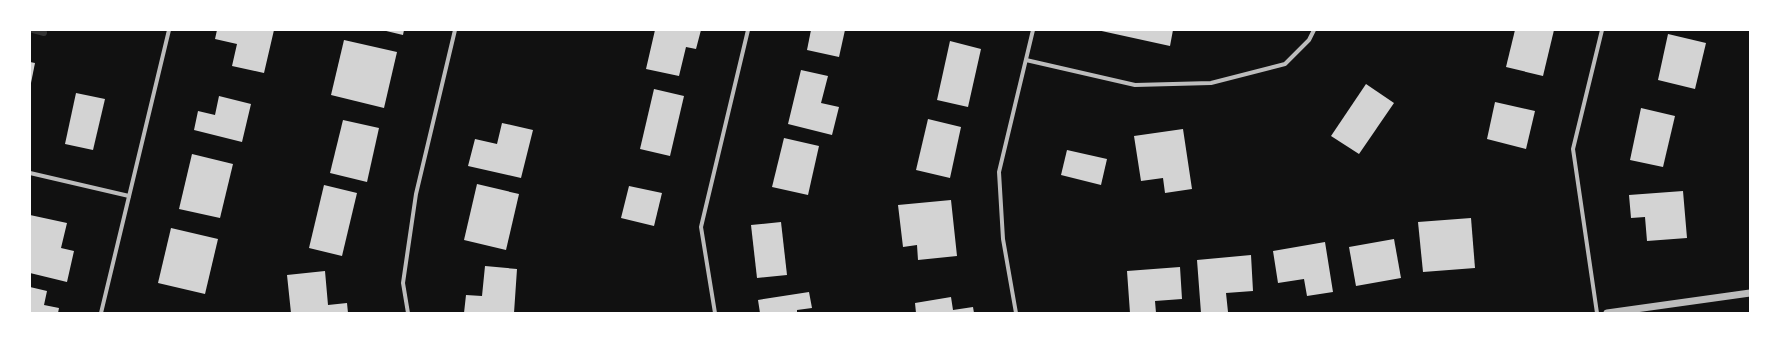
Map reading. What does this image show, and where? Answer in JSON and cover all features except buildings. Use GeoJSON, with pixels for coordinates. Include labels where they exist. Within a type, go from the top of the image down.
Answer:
{"type":"FeatureCollection","features":[{"type":"Feature","properties":{"kind":"street"},"geometry":{"type":"LineString","coordinates":[[101,313],[169,30]]}},
{"type":"Feature","properties":{"kind":"street"},"geometry":{"type":"LineString","coordinates":[[408,313],[403,283],[416,194],[455,30]]}},
{"type":"Feature","properties":{"kind":"street"},"geometry":{"type":"LineString","coordinates":[[715,313],[701,227],[748,30]]}},
{"type":"Feature","properties":{"kind":"street"},"geometry":{"type":"LineString","coordinates":[[1016,313],[1003,239],[999,172],[1033,30]]}},
{"type":"Feature","properties":{"kind":"street"},"geometry":{"type":"LineString","coordinates":[[1026,60],[1135,85],[1211,83],[1285,64],[1309,40],[1314,30]]}},
{"type":"Feature","properties":{"kind":"street"},"geometry":{"type":"LineString","coordinates":[[1597,313],[1573,149],[1602,30]]}},
{"type":"Feature","properties":{"kind":"street"},"geometry":{"type":"LineString","coordinates":[[30,174],[129,196]]}},
{"type":"Feature","properties":{"kind":"street"},"geometry":{"type":"LineString","coordinates":[[1607,313],[1750,293]]}},
{"type":"Feature","properties":{"kind":"waterway"},"geometry":{"type":"LineString","coordinates":[[33,30],[44,33]]}}]}
